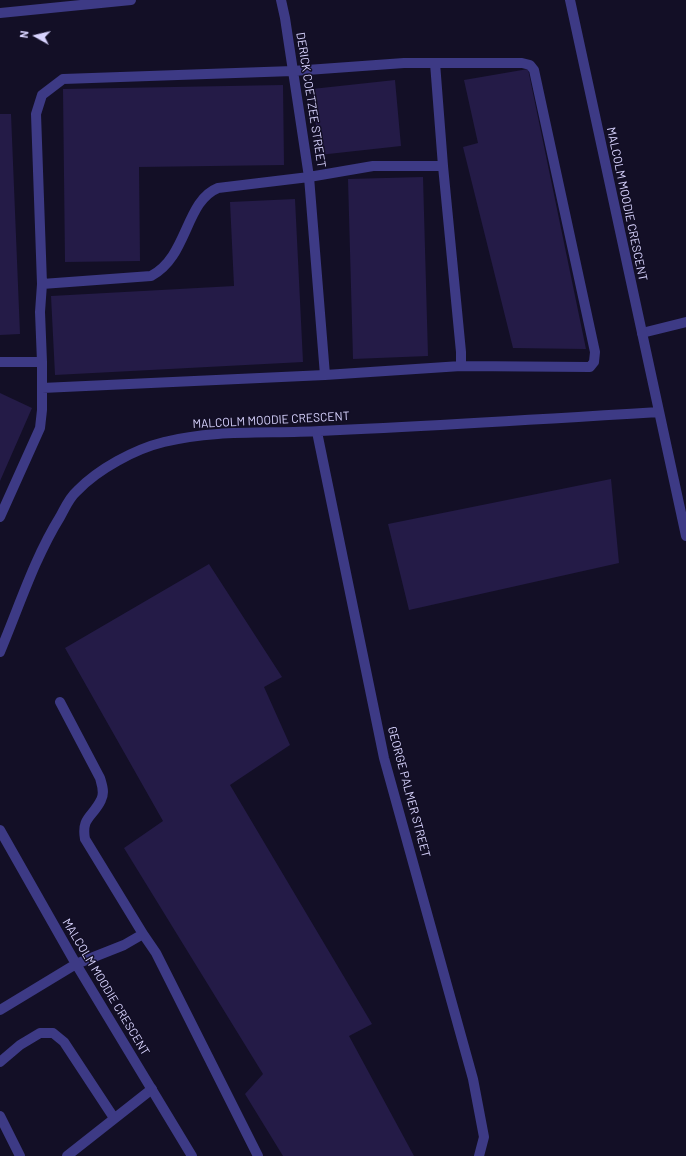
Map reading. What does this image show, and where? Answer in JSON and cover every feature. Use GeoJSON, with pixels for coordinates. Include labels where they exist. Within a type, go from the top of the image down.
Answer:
{"type":"FeatureCollection","features":[{"type":"Feature","properties":{"kind":"street"},"geometry":{"type":"LineString","coordinates":[[0,13],[131,0]]}},
{"type":"Feature","properties":{"kind":"street","name":"DERICK COETZEE STREET"},"geometry":{"type":"LineString","coordinates":[[42,284],[151,276],[164,268],[171,260],[195,212],[210,192],[218,188],[309,177],[281,0]]}},
{"type":"Feature","properties":{"kind":"street","name":"MALCOLM MOODIE CRESCENT"},"geometry":{"type":"LineString","coordinates":[[570,0],[686,536]]}},
{"type":"Feature","properties":{"kind":"street"},"geometry":{"type":"LineString","coordinates":[[0,517],[40,428],[42,362],[40,312],[42,284],[36,114],[42,96],[63,79],[293,71],[404,63],[522,63],[530,65],[534,70],[595,352],[594,362],[590,366],[461,366],[325,375],[42,388]]}},
{"type":"Feature","properties":{"kind":"street"},"geometry":{"type":"LineString","coordinates":[[436,63],[442,166],[461,352],[461,366]]}},
{"type":"Feature","properties":{"kind":"street"},"geometry":{"type":"LineString","coordinates":[[325,375],[309,177],[373,166],[442,166]]}},
{"type":"Feature","properties":{"kind":"street"},"geometry":{"type":"LineString","coordinates":[[642,333],[686,322]]}},
{"type":"Feature","properties":{"kind":"street"},"geometry":{"type":"LineString","coordinates":[[0,362],[42,362]]}},
{"type":"Feature","properties":{"kind":"street","name":"MALCOLM MOODIE CRESCENT"},"geometry":{"type":"LineString","coordinates":[[0,652],[52,529],[76,491],[94,476],[136,452],[163,442],[188,437],[317,432],[659,412]]}},
{"type":"Feature","properties":{"kind":"street","name":"GEORGE PALMER STREET"},"geometry":{"type":"LineString","coordinates":[[317,432],[384,758],[473,1079],[484,1137],[479,1156]]}},
{"type":"Feature","properties":{"kind":"street"},"geometry":{"type":"LineString","coordinates":[[60,702],[100,778],[103,789],[102,799],[86,818],[83,830],[85,839],[156,953],[258,1156]]}},
{"type":"Feature","properties":{"kind":"street","name":"MALCOLM MOODIE CRESCENT"},"geometry":{"type":"LineString","coordinates":[[0,830],[76,964],[192,1156]]}},
{"type":"Feature","properties":{"kind":"street"},"geometry":{"type":"LineString","coordinates":[[0,1010],[76,964],[124,945],[143,934]]}},
{"type":"Feature","properties":{"kind":"street"},"geometry":{"type":"LineString","coordinates":[[0,1062],[20,1045],[40,1033],[54,1033],[64,1042],[114,1118]]}},
{"type":"Feature","properties":{"kind":"street"},"geometry":{"type":"LineString","coordinates":[[67,1156],[152,1089]]}},
{"type":"Feature","properties":{"kind":"street"},"geometry":{"type":"LineString","coordinates":[[0,1116],[20,1156]]}},
{"type":"Feature","properties":{"kind":"building"},"geometry":{"type":"Polygon","coordinates":[[[528,69],[586,349],[513,348],[463,147],[478,143],[464,80],[528,69]]]}},
{"type":"Feature","properties":{"kind":"building"},"geometry":{"type":"Polygon","coordinates":[[[395,80],[401,146],[319,155],[312,89],[395,80]]]}},
{"type":"Feature","properties":{"kind":"building"},"geometry":{"type":"Polygon","coordinates":[[[283,85],[284,165],[139,167],[140,261],[65,262],[63,89],[283,85]]]}},
{"type":"Feature","properties":{"kind":"building"},"geometry":{"type":"Polygon","coordinates":[[[0,114],[11,114],[20,334],[0,335],[0,114]]]}},
{"type":"Feature","properties":{"kind":"building"},"geometry":{"type":"Polygon","coordinates":[[[423,177],[428,356],[353,359],[348,179],[423,177]]]}},
{"type":"Feature","properties":{"kind":"building"},"geometry":{"type":"Polygon","coordinates":[[[295,199],[303,362],[55,375],[51,296],[234,286],[230,202],[295,199]]]}},
{"type":"Feature","properties":{"kind":"building"},"geometry":{"type":"Polygon","coordinates":[[[0,393],[32,408],[0,481],[0,393]]]}},
{"type":"Feature","properties":{"kind":"building"},"geometry":{"type":"Polygon","coordinates":[[[611,479],[619,563],[409,610],[388,524],[611,479]]]}},
{"type":"Feature","properties":{"kind":"building"},"geometry":{"type":"Polygon","coordinates":[[[209,564],[282,677],[264,687],[290,745],[230,785],[372,1024],[349,1036],[414,1156],[283,1156],[245,1094],[263,1074],[124,848],[163,821],[65,648],[209,564]]]}}]}
